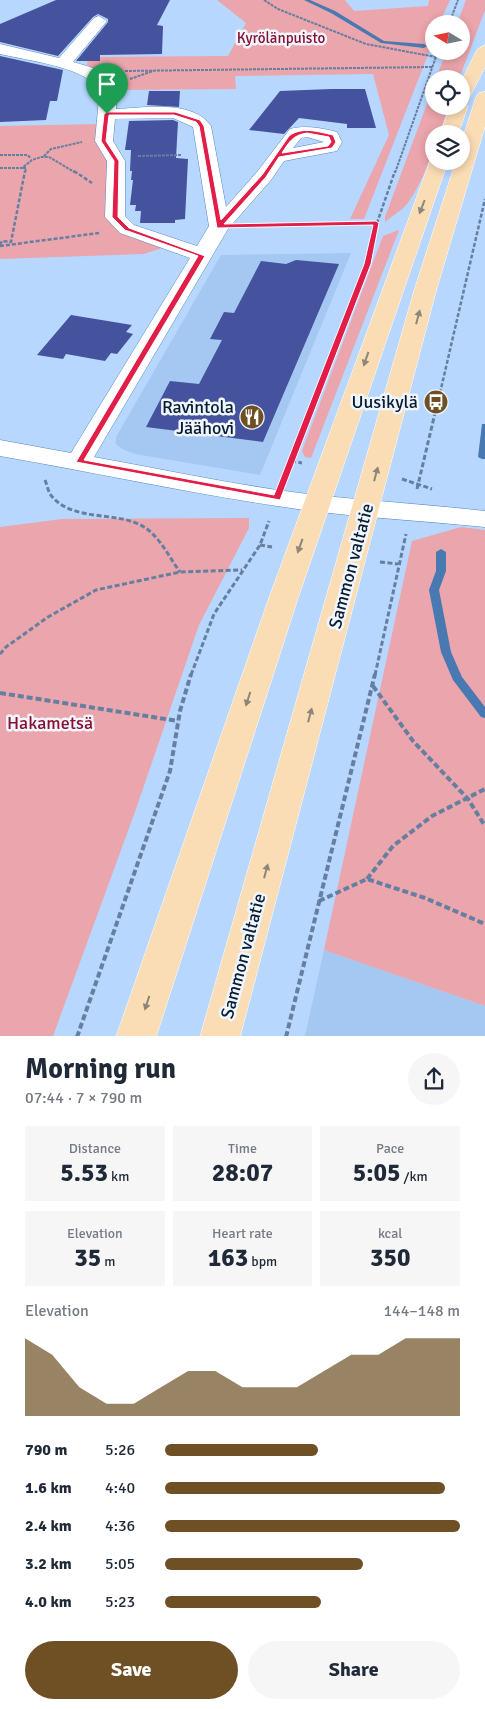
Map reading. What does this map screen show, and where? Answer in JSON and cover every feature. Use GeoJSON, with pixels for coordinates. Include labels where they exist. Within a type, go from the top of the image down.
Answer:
{"type":"FeatureCollection","features":[{"type":"Feature","properties":{"kind":"main road"},"geometry":{"type":"LineString","coordinates":[[470,81],[485,50]]}},
{"type":"Feature","properties":{"kind":"main road","name":"Sammon valtatie"},"geometry":{"type":"LineString","coordinates":[[220,1036],[367,509],[424,291],[485,96]]}},
{"type":"Feature","properties":{"kind":"main road"},"geometry":{"type":"LineString","coordinates":[[136,1036],[315,504],[436,170]]}},
{"type":"Feature","properties":{"kind":"street"},"geometry":{"type":"LineString","coordinates":[[62,64],[99,22]]}},
{"type":"Feature","properties":{"kind":"street"},"geometry":{"type":"LineString","coordinates":[[0,50],[62,64],[89,72],[104,80],[108,87],[105,145],[115,157],[115,217],[127,229],[211,240]]}},
{"type":"Feature","properties":{"kind":"street"},"geometry":{"type":"LineString","coordinates":[[107,114],[175,113],[198,121],[202,126],[206,154],[211,240]]}},
{"type":"Feature","properties":{"kind":"street"},"geometry":{"type":"LineString","coordinates":[[80,462],[211,240],[264,176],[278,156]]}},
{"type":"Feature","properties":{"kind":"street"},"geometry":{"type":"LineString","coordinates":[[0,448],[315,504],[485,518]]}},
{"type":"Feature","properties":{"kind":"path"},"geometry":{"type":"LineString","coordinates":[[264,0],[278,9],[366,44],[425,55]]}},
{"type":"Feature","properties":{"kind":"path"},"geometry":{"type":"LineString","coordinates":[[452,15],[458,0]]}},
{"type":"Feature","properties":{"kind":"path"},"geometry":{"type":"LineString","coordinates":[[277,498],[368,264],[376,223],[435,60]]}},
{"type":"Feature","properties":{"kind":"path"},"geometry":{"type":"LineString","coordinates":[[89,72],[432,67]]}},
{"type":"Feature","properties":{"kind":"path"},"geometry":{"type":"LineString","coordinates":[[44,156],[51,149],[104,137]]}},
{"type":"Feature","properties":{"kind":"path"},"geometry":{"type":"LineString","coordinates":[[0,155],[27,154],[31,158]]}},
{"type":"Feature","properties":{"kind":"path"},"geometry":{"type":"LineString","coordinates":[[115,157],[206,154]]}},
{"type":"Feature","properties":{"kind":"path"},"geometry":{"type":"LineString","coordinates":[[22,168],[31,158],[44,156],[64,164],[87,181],[115,192]]}},
{"type":"Feature","properties":{"kind":"path"},"geometry":{"type":"LineString","coordinates":[[0,168],[26,168],[11,242],[2,241],[0,246]]}},
{"type":"Feature","properties":{"kind":"path"},"geometry":{"type":"LineString","coordinates":[[286,1036],[372,685],[398,564],[485,199]]}},
{"type":"Feature","properties":{"kind":"path"},"geometry":{"type":"LineString","coordinates":[[211,240],[376,223]]}},
{"type":"Feature","properties":{"kind":"path"},"geometry":{"type":"LineString","coordinates":[[0,246],[127,229]]}},
{"type":"Feature","properties":{"kind":"path"},"geometry":{"type":"LineString","coordinates":[[38,455],[29,467],[42,476],[50,494],[60,503],[76,510],[143,526],[159,541],[180,572]]}},
{"type":"Feature","properties":{"kind":"path"},"geometry":{"type":"LineString","coordinates":[[77,1036],[170,771],[184,692],[214,614],[260,545]]}},
{"type":"Feature","properties":{"kind":"path"},"geometry":{"type":"LineString","coordinates":[[0,654],[6,647],[48,617],[96,590],[180,572],[242,570]]}},
{"type":"Feature","properties":{"kind":"path"},"geometry":{"type":"LineString","coordinates":[[372,685],[413,741],[468,799],[485,826]]}},
{"type":"Feature","properties":{"kind":"path"},"geometry":{"type":"LineString","coordinates":[[0,693],[178,721]]}},
{"type":"Feature","properties":{"kind":"path"},"geometry":{"type":"LineString","coordinates":[[318,901],[367,879],[393,846],[432,816],[485,789]]}},
{"type":"Feature","properties":{"kind":"path"},"geometry":{"type":"LineString","coordinates":[[367,879],[425,898],[485,924]]}},
{"type":"Feature","properties":{"kind":"shaded area"},"geometry":{"type":"Polygon","coordinates":[[[351,253],[260,475],[135,454],[122,449],[116,444],[116,437],[221,255],[351,253]]]}},
{"type":"Feature","properties":{"kind":"shaded area"},"geometry":{"type":"Polygon","coordinates":[[[324,950],[485,1006],[485,1036],[305,1036],[324,950]]]}},
{"type":"Feature","properties":{"kind":"green space","name":"Kyrölänpuisto"},"geometry":{"type":"Polygon","coordinates":[[[217,0],[345,0],[354,11],[428,6],[429,0],[450,0],[443,15],[425,15],[426,60],[364,219],[350,219],[389,135],[373,74],[235,76],[236,89],[115,90],[87,65],[88,57],[228,56],[246,23],[217,0]]]}},
{"type":"Feature","properties":{"kind":"green space"},"geometry":{"type":"Polygon","coordinates":[[[466,0],[485,0],[485,10],[470,50],[470,15],[460,15],[466,0]]]}},
{"type":"Feature","properties":{"kind":"green space"},"geometry":{"type":"Polygon","coordinates":[[[443,60],[466,60],[462,70],[439,70],[443,60]]]}},
{"type":"Feature","properties":{"kind":"green space"},"geometry":{"type":"Polygon","coordinates":[[[425,109],[425,115],[446,115],[442,125],[425,125],[425,170],[412,197],[405,207],[385,222],[385,217],[425,109]]]}},
{"type":"Feature","properties":{"kind":"green space"},"geometry":{"type":"Polygon","coordinates":[[[101,124],[111,159],[107,209],[165,247],[144,254],[0,259],[0,126],[101,124]]]}},
{"type":"Feature","properties":{"kind":"green space"},"geometry":{"type":"Polygon","coordinates":[[[399,230],[311,458],[305,457],[302,451],[383,236],[399,230]]]}},
{"type":"Feature","properties":{"kind":"green space","name":"Hakametsä"},"geometry":{"type":"Polygon","coordinates":[[[249,518],[249,528],[199,625],[136,809],[53,1036],[0,1036],[0,527],[62,519],[249,518]]]}},
{"type":"Feature","properties":{"kind":"green space"},"geometry":{"type":"Polygon","coordinates":[[[461,527],[485,530],[485,1006],[324,950],[412,541],[461,527]]]}},
{"type":"Feature","properties":{"kind":"building"},"geometry":{"type":"Polygon","coordinates":[[[56,0],[170,0],[157,25],[163,26],[162,54],[100,55],[100,61],[76,61],[108,22],[108,19],[98,14],[93,17],[58,56],[0,42],[0,24],[56,0]]]}},
{"type":"Feature","properties":{"kind":"building"},"geometry":{"type":"Polygon","coordinates":[[[0,56],[63,70],[57,101],[50,101],[46,120],[0,122],[0,56]]]}},
{"type":"Feature","properties":{"kind":"building"},"geometry":{"type":"Polygon","coordinates":[[[365,89],[376,128],[347,128],[347,124],[299,118],[284,134],[249,130],[280,91],[365,89]]]}},
{"type":"Feature","properties":{"kind":"building"},"geometry":{"type":"Polygon","coordinates":[[[149,91],[180,91],[179,107],[147,105],[149,91]]]}},
{"type":"Feature","properties":{"kind":"building"},"geometry":{"type":"Polygon","coordinates":[[[173,120],[178,122],[176,158],[188,159],[185,219],[175,220],[175,223],[140,223],[141,211],[135,211],[136,205],[130,205],[133,180],[131,180],[132,171],[130,171],[131,150],[125,150],[129,121],[173,120]]]}},
{"type":"Feature","properties":{"kind":"building"},"geometry":{"type":"Polygon","coordinates":[[[296,260],[339,264],[263,442],[146,427],[170,381],[199,384],[222,340],[210,339],[224,312],[234,313],[261,261],[286,264],[296,260]]]}},
{"type":"Feature","properties":{"kind":"building"},"geometry":{"type":"Polygon","coordinates":[[[71,315],[132,325],[126,332],[133,334],[117,354],[111,353],[105,361],[66,354],[63,359],[37,355],[71,315]]]}},
{"type":"Feature","properties":{"kind":"waterway"},"geometry":{"type":"LineString","coordinates":[[306,0],[333,12],[383,42],[424,46]]}},
{"type":"Feature","properties":{"kind":"waterway"},"geometry":{"type":"LineString","coordinates":[[482,457],[485,426]]}},
{"type":"Feature","properties":{"kind":"waterway"},"geometry":{"type":"LineString","coordinates":[[441,552],[441,571],[434,590],[446,652],[457,678],[485,714]]}},
{"type":"Feature","properties":{"kind":"place","name":"Uusikylä"},"geometry":{"type":"Point","coordinates":[436,402]}},
{"type":"Feature","properties":{"kind":"place","name":"Ravintola Jäähovi"},"geometry":{"type":"Point","coordinates":[252,417]}},
{"type":"Feature","properties":{"kind":"route"},"geometry":{"type":"LineString","coordinates":[[107,114],[104,141],[116,161],[115,217],[127,229],[202,256],[80,462],[277,498],[368,264],[376,223],[219,226],[264,176],[278,156],[330,147],[333,142],[331,136],[307,132],[296,133],[291,137],[264,176],[237,208],[219,226],[202,126],[198,121],[175,113],[107,114]]}}]}
